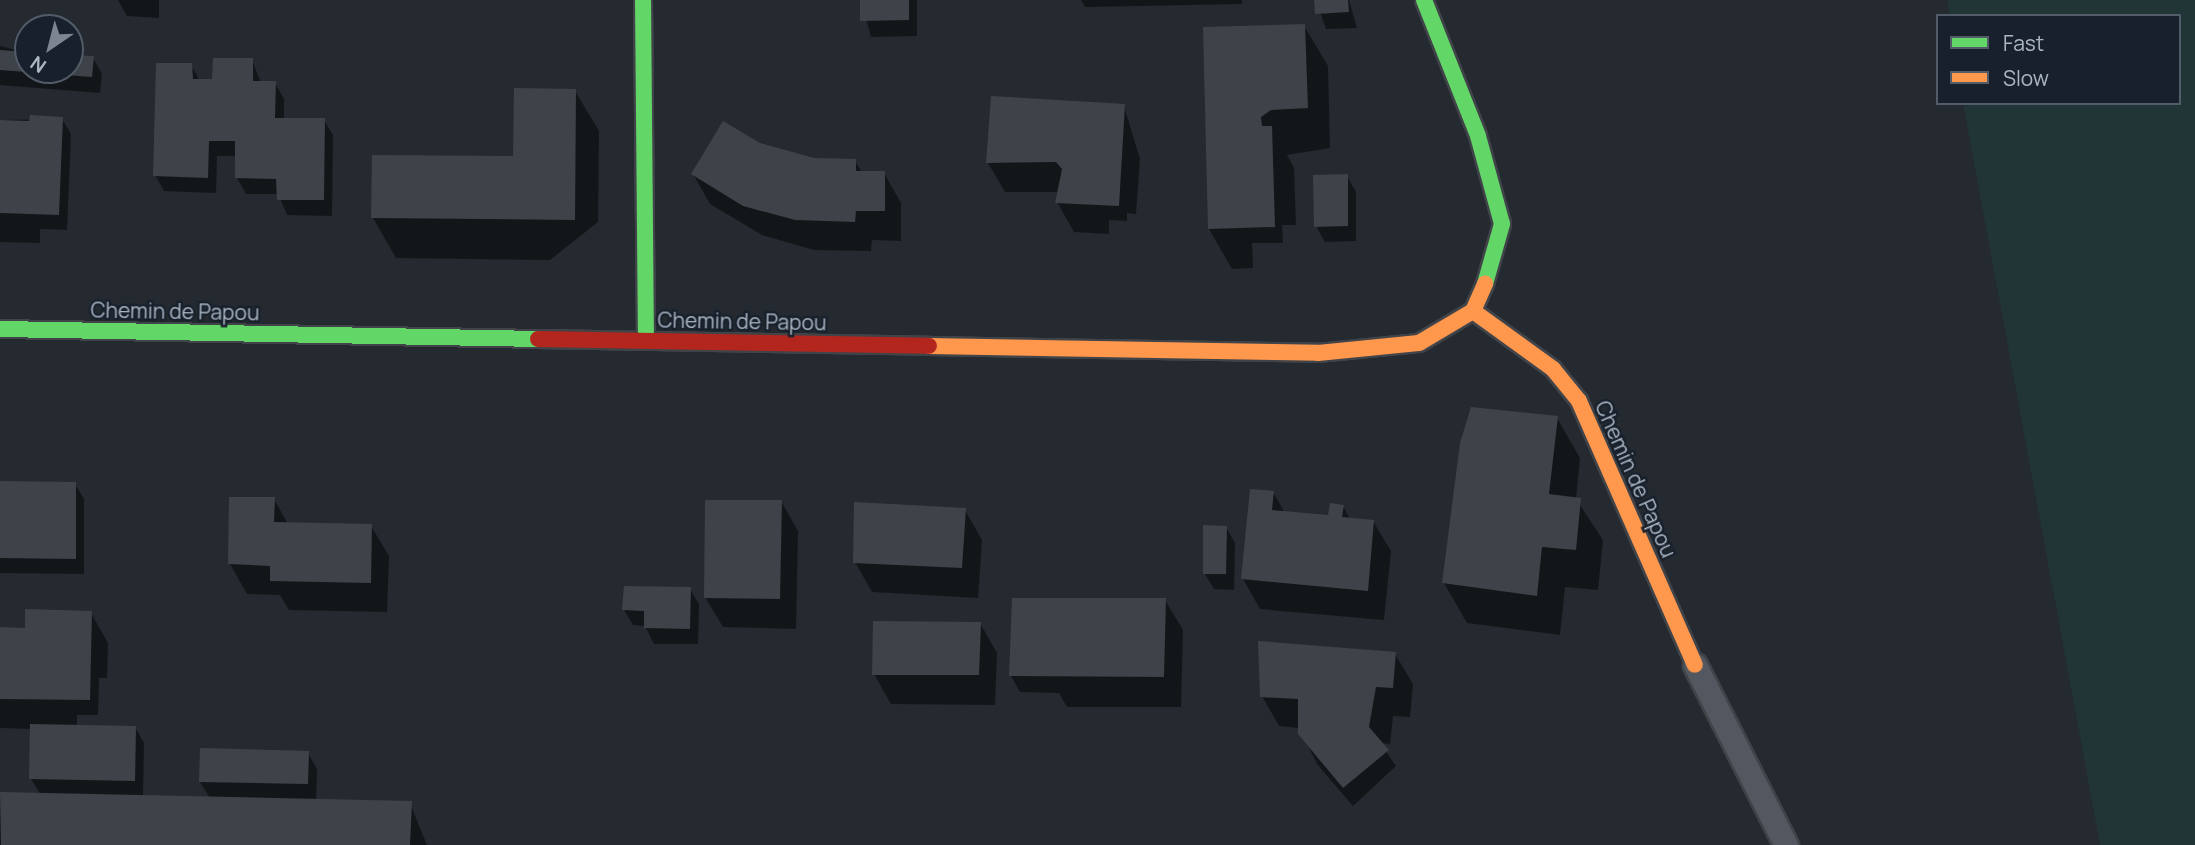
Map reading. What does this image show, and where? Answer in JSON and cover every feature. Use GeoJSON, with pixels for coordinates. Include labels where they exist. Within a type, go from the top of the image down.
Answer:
{"type":"FeatureCollection","features":[{"type":"Feature","properties":{"kind":"street"},"geometry":{"type":"LineString","coordinates":[[643,0],[646,340]]}},
{"type":"Feature","properties":{"kind":"street"},"geometry":{"type":"LineString","coordinates":[[1424,0],[1497,192],[1502,224],[1496,260],[1473,311]]}},
{"type":"Feature","properties":{"kind":"street","name":"Chemin de Papou"},"geometry":{"type":"LineString","coordinates":[[0,329],[1344,352],[1419,343],[1473,311],[1553,369],[1578,401],[1695,665]]}},
{"type":"Feature","properties":{"kind":"lane"},"geometry":{"type":"LineString","coordinates":[[1695,665],[1786,845]]}},
{"type":"Feature","properties":{"kind":"shaded area"},"geometry":{"type":"Polygon","coordinates":[[[1947,0],[2195,0],[2195,845],[2100,845],[1963,105],[2181,105],[2181,14],[1950,14],[1947,0]]]}},
{"type":"Feature","properties":{"kind":"building"},"geometry":{"type":"Polygon","coordinates":[[[860,0],[909,0],[909,20],[860,21],[860,0]]]}},
{"type":"Feature","properties":{"kind":"building"},"geometry":{"type":"Polygon","coordinates":[[[1314,0],[1348,0],[1349,12],[1315,14],[1314,0]]]}},
{"type":"Feature","properties":{"kind":"building"},"geometry":{"type":"Polygon","coordinates":[[[1305,24],[1308,108],[1271,110],[1261,117],[1262,126],[1272,126],[1275,227],[1208,229],[1203,27],[1305,24]]]}},
{"type":"Feature","properties":{"kind":"building"},"geometry":{"type":"Polygon","coordinates":[[[0,50],[14,51],[14,71],[0,70],[0,50]]]}},
{"type":"Feature","properties":{"kind":"building"},"geometry":{"type":"Polygon","coordinates":[[[84,56],[94,56],[92,77],[84,76],[84,56]]]}},
{"type":"Feature","properties":{"kind":"building"},"geometry":{"type":"Polygon","coordinates":[[[213,58],[253,58],[253,81],[276,81],[275,118],[325,118],[324,200],[277,200],[276,179],[235,178],[235,141],[209,141],[208,178],[153,176],[156,63],[192,63],[193,79],[212,79],[213,58]]]}},
{"type":"Feature","properties":{"kind":"building"},"geometry":{"type":"Polygon","coordinates":[[[514,88],[576,89],[575,220],[371,218],[372,155],[513,156],[514,88]]]}},
{"type":"Feature","properties":{"kind":"building"},"geometry":{"type":"Polygon","coordinates":[[[991,96],[1125,104],[1119,206],[1055,203],[1062,169],[1056,162],[986,163],[991,96]]]}},
{"type":"Feature","properties":{"kind":"building"},"geometry":{"type":"Polygon","coordinates":[[[30,115],[63,117],[59,215],[0,213],[0,120],[29,121],[30,115]]]}},
{"type":"Feature","properties":{"kind":"building"},"geometry":{"type":"Polygon","coordinates":[[[723,121],[760,143],[814,158],[856,159],[856,171],[885,171],[885,211],[856,211],[855,222],[795,220],[743,206],[691,174],[723,121]]]}},
{"type":"Feature","properties":{"kind":"building"},"geometry":{"type":"Polygon","coordinates":[[[1348,174],[1348,226],[1314,227],[1313,175],[1348,174]]]}},
{"type":"Feature","properties":{"kind":"building"},"geometry":{"type":"Polygon","coordinates":[[[1471,407],[1558,416],[1549,494],[1581,498],[1576,550],[1542,547],[1537,596],[1442,583],[1460,443],[1471,407]]]}},
{"type":"Feature","properties":{"kind":"building"},"geometry":{"type":"Polygon","coordinates":[[[0,481],[76,482],[76,559],[0,558],[0,481]]]}},
{"type":"Feature","properties":{"kind":"building"},"geometry":{"type":"Polygon","coordinates":[[[1250,489],[1274,491],[1272,510],[1328,515],[1330,503],[1344,505],[1342,517],[1374,520],[1368,591],[1241,579],[1250,489]]]}},
{"type":"Feature","properties":{"kind":"building"},"geometry":{"type":"Polygon","coordinates":[[[229,497],[275,497],[274,522],[372,524],[371,583],[270,581],[270,566],[228,564],[229,497]]]}},
{"type":"Feature","properties":{"kind":"building"},"geometry":{"type":"Polygon","coordinates":[[[705,500],[782,500],[780,599],[704,598],[705,500]]]}},
{"type":"Feature","properties":{"kind":"building"},"geometry":{"type":"Polygon","coordinates":[[[854,502],[966,508],[962,568],[853,563],[854,502]]]}},
{"type":"Feature","properties":{"kind":"building"},"geometry":{"type":"Polygon","coordinates":[[[1203,525],[1227,526],[1226,574],[1203,574],[1203,525]]]}},
{"type":"Feature","properties":{"kind":"building"},"geometry":{"type":"Polygon","coordinates":[[[624,586],[691,587],[690,629],[644,628],[644,611],[622,610],[624,586]]]}},
{"type":"Feature","properties":{"kind":"building"},"geometry":{"type":"Polygon","coordinates":[[[1012,598],[1166,598],[1164,677],[1009,676],[1012,598]]]}},
{"type":"Feature","properties":{"kind":"building"},"geometry":{"type":"Polygon","coordinates":[[[25,609],[92,611],[90,700],[0,699],[0,627],[25,628],[25,609]]]}},
{"type":"Feature","properties":{"kind":"building"},"geometry":{"type":"Polygon","coordinates":[[[873,621],[981,622],[979,675],[872,675],[873,621]]]}},
{"type":"Feature","properties":{"kind":"building"},"geometry":{"type":"Polygon","coordinates":[[[1258,641],[1396,652],[1393,688],[1376,687],[1369,727],[1389,750],[1343,788],[1298,734],[1298,699],[1260,697],[1258,641]]]}},
{"type":"Feature","properties":{"kind":"building"},"geometry":{"type":"Polygon","coordinates":[[[30,724],[136,726],[135,781],[29,779],[30,724]]]}},
{"type":"Feature","properties":{"kind":"building"},"geometry":{"type":"Polygon","coordinates":[[[200,748],[309,751],[308,784],[199,782],[200,748]]]}},
{"type":"Feature","properties":{"kind":"building"},"geometry":{"type":"Polygon","coordinates":[[[0,792],[412,801],[410,845],[1,845],[0,792]]]}},
{"type":"Feature","properties":{"kind":"traffic: fast"},"geometry":{"type":"LineString","coordinates":[[643,0],[646,340]]}},
{"type":"Feature","properties":{"kind":"traffic: fast"},"geometry":{"type":"LineString","coordinates":[[1424,0],[1478,136],[1502,224],[1485,284]]}},
{"type":"Feature","properties":{"kind":"traffic: fast"},"geometry":{"type":"LineString","coordinates":[[0,329],[538,339]]}},
{"type":"Feature","properties":{"kind":"traffic: slow"},"geometry":{"type":"LineString","coordinates":[[929,346],[1318,353],[1419,343],[1473,311],[1485,284]]}},
{"type":"Feature","properties":{"kind":"traffic: slow"},"geometry":{"type":"LineString","coordinates":[[1473,311],[1553,369],[1579,401],[1695,665]]}},
{"type":"Feature","properties":{"kind":"traffic: jam"},"geometry":{"type":"LineString","coordinates":[[538,339],[929,346]]}}]}
